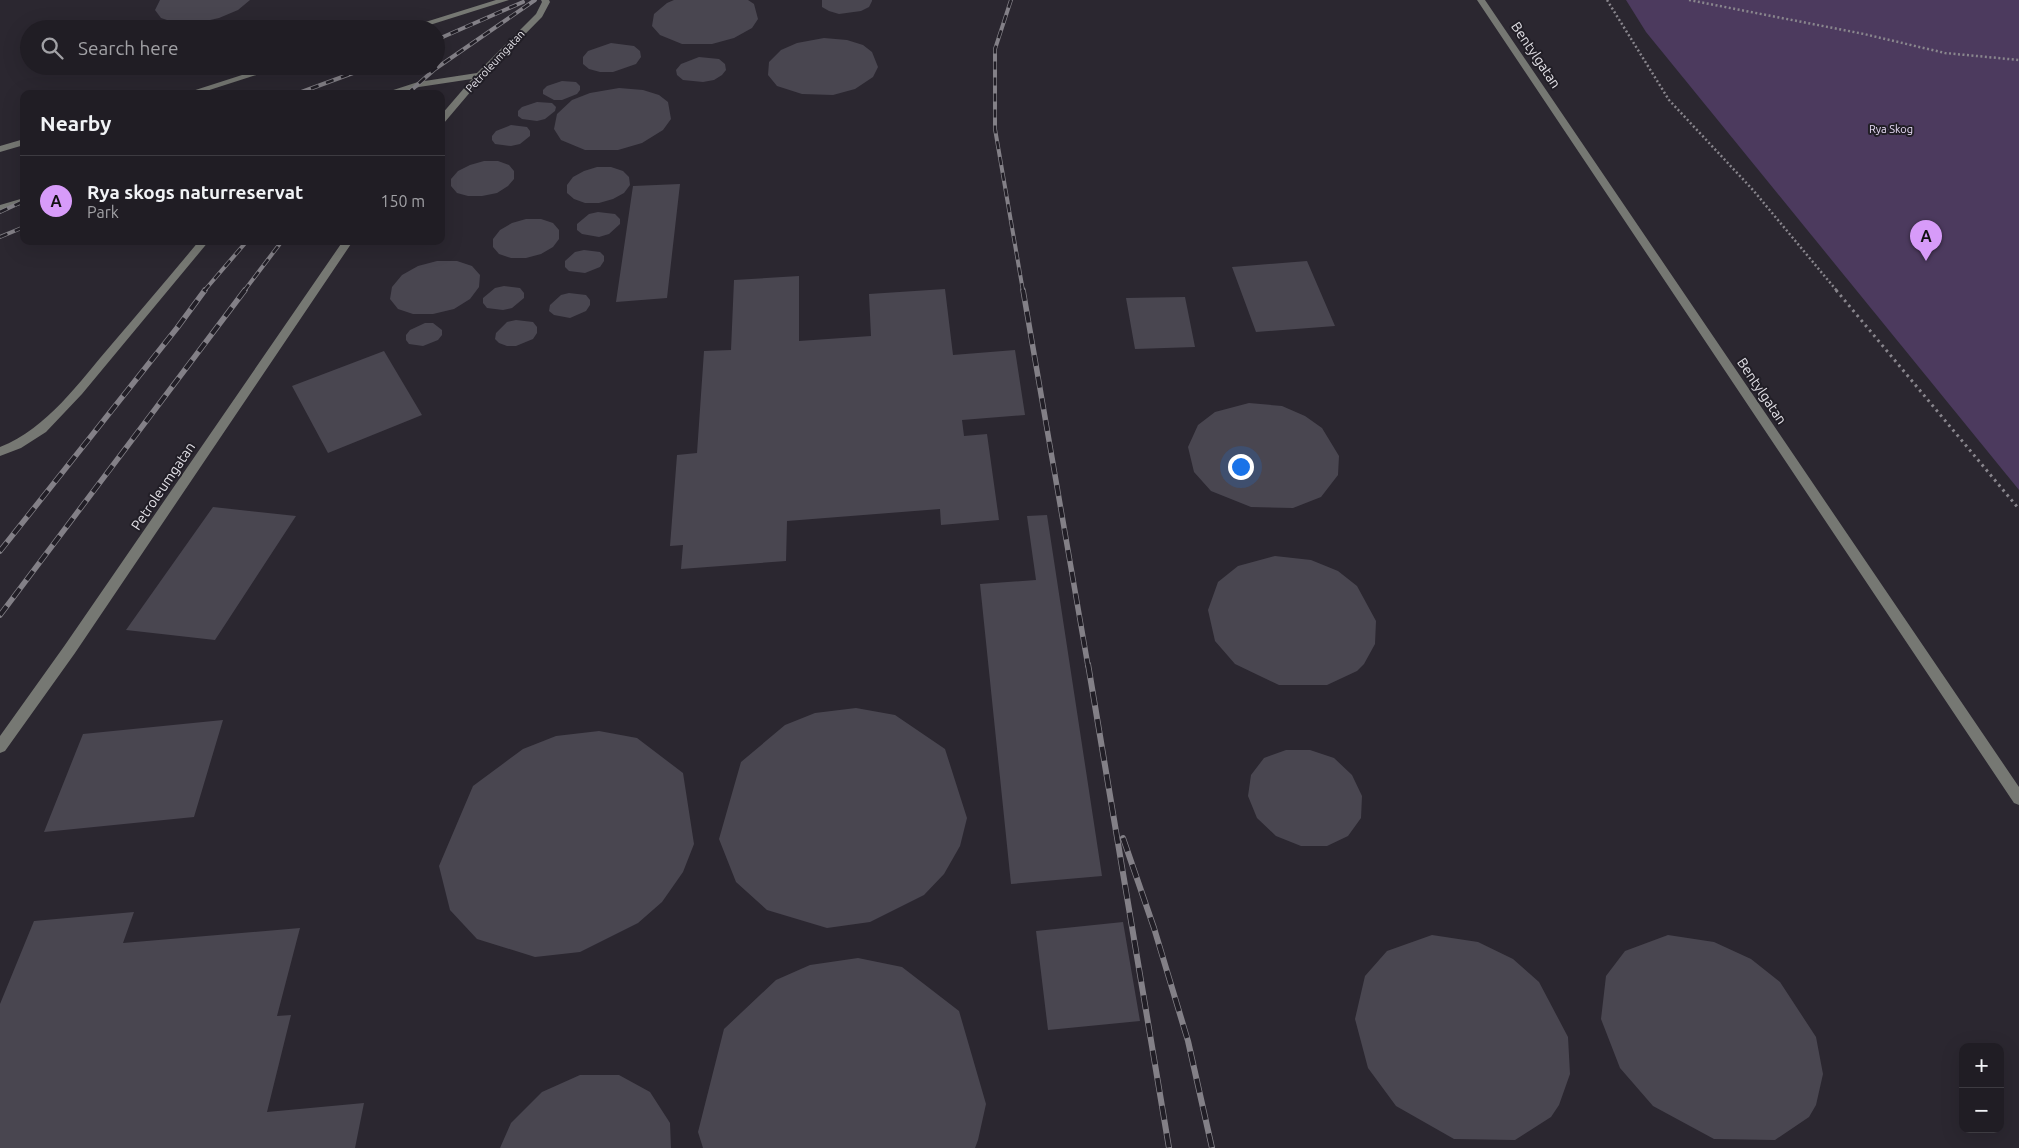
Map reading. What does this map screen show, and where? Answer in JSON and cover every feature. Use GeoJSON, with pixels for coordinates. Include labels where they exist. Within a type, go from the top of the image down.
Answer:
{"type":"FeatureCollection","features":[{"type":"Feature","properties":{"kind":"lane"},"geometry":{"type":"LineString","coordinates":[[437,20],[505,0]]}},
{"type":"Feature","properties":{"kind":"lane","name":"Petroleumgatan"},"geometry":{"type":"LineString","coordinates":[[445,116],[480,75],[539,15],[546,2],[545,0]]}},
{"type":"Feature","properties":{"kind":"lane","name":"Bentylgatan"},"geometry":{"type":"LineString","coordinates":[[1481,0],[2019,800]]}},
{"type":"Feature","properties":{"kind":"lane"},"geometry":{"type":"LineString","coordinates":[[200,90],[250,75]]}},
{"type":"Feature","properties":{"kind":"lane"},"geometry":{"type":"LineString","coordinates":[[400,90],[418,85],[480,75]]}},
{"type":"Feature","properties":{"kind":"lane"},"geometry":{"type":"LineString","coordinates":[[0,149],[20,143]]}},
{"type":"Feature","properties":{"kind":"lane"},"geometry":{"type":"LineString","coordinates":[[0,208],[20,202]]}},
{"type":"Feature","properties":{"kind":"lane"},"geometry":{"type":"LineString","coordinates":[[0,452],[17,445],[42,429],[72,398],[201,245]]}},
{"type":"Feature","properties":{"kind":"lane","name":"Petroleumgatan"},"geometry":{"type":"LineString","coordinates":[[0,747],[76,640],[345,245]]}},
{"type":"Feature","properties":{"kind":"path"},"geometry":{"type":"LineString","coordinates":[[1607,0],[1669,100],[1753,190],[2019,509]]}},
{"type":"Feature","properties":{"kind":"path"},"geometry":{"type":"LineString","coordinates":[[1689,0],[1864,34],[1945,53],[2019,60]]}},
{"type":"Feature","properties":{"kind":"green space","name":"Rya Skog"},"geometry":{"type":"Polygon","coordinates":[[[1626,0],[2019,0],[2019,490],[1646,32],[1626,0]]]}},
{"type":"Feature","properties":{"kind":"building"},"geometry":{"type":"Polygon","coordinates":[[[160,0],[250,0],[238,10],[210,20],[167,20],[161,18],[155,10],[160,0]]]}},
{"type":"Feature","properties":{"kind":"building"},"geometry":{"type":"Polygon","coordinates":[[[674,0],[748,0],[754,4],[758,19],[752,28],[734,38],[712,44],[682,44],[660,35],[652,26],[654,14],[667,3],[674,0]]]}},
{"type":"Feature","properties":{"kind":"building"},"geometry":{"type":"Polygon","coordinates":[[[822,0],[872,1],[869,7],[861,11],[839,14],[822,7],[822,0]]]}},
{"type":"Feature","properties":{"kind":"building"},"geometry":{"type":"Polygon","coordinates":[[[824,38],[847,40],[863,45],[872,52],[878,67],[873,77],[855,89],[833,95],[802,94],[777,86],[768,75],[769,62],[781,50],[797,43],[824,38]]]}},
{"type":"Feature","properties":{"kind":"building"},"geometry":{"type":"Polygon","coordinates":[[[611,43],[634,46],[640,51],[641,57],[636,64],[613,72],[600,72],[589,69],[583,64],[583,57],[588,51],[611,43]]]}},
{"type":"Feature","properties":{"kind":"building"},"geometry":{"type":"Polygon","coordinates":[[[699,57],[719,59],[725,64],[726,70],[714,80],[703,82],[683,80],[677,75],[676,70],[681,64],[699,57]]]}},
{"type":"Feature","properties":{"kind":"building"},"geometry":{"type":"Polygon","coordinates":[[[562,81],[576,82],[580,86],[580,90],[577,94],[562,100],[554,100],[543,94],[543,90],[547,86],[562,81]]]}},
{"type":"Feature","properties":{"kind":"building"},"geometry":{"type":"Polygon","coordinates":[[[619,88],[643,90],[659,95],[668,102],[671,119],[663,130],[642,143],[618,150],[585,150],[561,140],[554,129],[557,114],[572,100],[590,93],[619,88]]]}},
{"type":"Feature","properties":{"kind":"building"},"geometry":{"type":"Polygon","coordinates":[[[537,102],[552,103],[556,107],[555,111],[545,119],[537,121],[522,119],[518,116],[518,111],[522,107],[537,102]]]}},
{"type":"Feature","properties":{"kind":"building"},"geometry":{"type":"Polygon","coordinates":[[[511,125],[527,127],[530,131],[530,136],[520,144],[511,146],[495,144],[492,136],[496,131],[511,125]]]}},
{"type":"Feature","properties":{"kind":"building"},"geometry":{"type":"Polygon","coordinates":[[[484,161],[498,161],[509,165],[514,171],[514,179],[508,186],[497,193],[468,196],[457,193],[451,186],[451,179],[458,171],[484,161]]]}},
{"type":"Feature","properties":{"kind":"building"},"geometry":{"type":"Polygon","coordinates":[[[597,167],[611,167],[623,171],[629,177],[630,185],[624,193],[599,203],[585,203],[574,199],[567,193],[567,185],[573,177],[597,167]]]}},
{"type":"Feature","properties":{"kind":"building"},"geometry":{"type":"Polygon","coordinates":[[[680,184],[667,298],[616,302],[633,186],[680,184]]]}},
{"type":"Feature","properties":{"kind":"building"},"geometry":{"type":"Polygon","coordinates":[[[598,212],[615,214],[620,219],[620,224],[609,234],[599,237],[582,234],[577,230],[577,224],[589,214],[598,212]]]}},
{"type":"Feature","properties":{"kind":"building"},"geometry":{"type":"Polygon","coordinates":[[[526,219],[541,219],[553,223],[559,230],[559,239],[553,247],[541,254],[526,258],[511,258],[499,254],[493,247],[493,239],[500,230],[512,223],[526,219]]]}},
{"type":"Feature","properties":{"kind":"building"},"geometry":{"type":"Polygon","coordinates":[[[584,250],[600,252],[604,256],[604,261],[600,267],[585,273],[569,271],[565,267],[565,261],[575,252],[584,250]]]}},
{"type":"Feature","properties":{"kind":"building"},"geometry":{"type":"Polygon","coordinates":[[[437,261],[457,261],[472,266],[480,275],[479,287],[470,299],[454,309],[433,314],[413,314],[398,309],[390,299],[392,287],[402,275],[418,266],[437,261]]]}},
{"type":"Feature","properties":{"kind":"building"},"geometry":{"type":"Polygon","coordinates":[[[1307,261],[1335,326],[1256,332],[1232,267],[1307,261]]]}},
{"type":"Feature","properties":{"kind":"building"},"geometry":{"type":"Polygon","coordinates":[[[799,276],[799,341],[871,336],[869,294],[945,289],[953,355],[1015,350],[1025,415],[962,420],[964,436],[987,434],[999,520],[941,525],[940,509],[787,521],[786,561],[681,569],[683,545],[670,546],[677,455],[697,453],[704,351],[731,350],[734,280],[799,276]]]}},
{"type":"Feature","properties":{"kind":"building"},"geometry":{"type":"Polygon","coordinates":[[[504,286],[520,288],[524,293],[524,298],[512,308],[503,310],[487,308],[483,303],[483,298],[495,288],[504,286]]]}},
{"type":"Feature","properties":{"kind":"building"},"geometry":{"type":"Polygon","coordinates":[[[569,293],[586,295],[590,300],[590,305],[586,311],[570,318],[554,315],[549,311],[550,305],[561,295],[569,293]]]}},
{"type":"Feature","properties":{"kind":"building"},"geometry":{"type":"Polygon","coordinates":[[[1185,297],[1195,347],[1135,349],[1126,298],[1185,297]]]}},
{"type":"Feature","properties":{"kind":"building"},"geometry":{"type":"Polygon","coordinates":[[[516,320],[533,322],[537,327],[537,333],[533,339],[516,346],[507,346],[499,343],[495,339],[496,333],[507,322],[516,320]]]}},
{"type":"Feature","properties":{"kind":"building"},"geometry":{"type":"Polygon","coordinates":[[[425,323],[433,323],[442,330],[442,335],[438,340],[423,346],[409,344],[406,340],[406,335],[410,330],[425,323]]]}},
{"type":"Feature","properties":{"kind":"building"},"geometry":{"type":"Polygon","coordinates":[[[384,351],[422,415],[328,453],[292,386],[384,351]]]}},
{"type":"Feature","properties":{"kind":"building"},"geometry":{"type":"Polygon","coordinates":[[[1249,403],[1282,406],[1305,416],[1322,428],[1339,456],[1338,475],[1321,497],[1293,508],[1251,507],[1211,491],[1194,472],[1188,447],[1198,425],[1215,412],[1249,403]]]}},
{"type":"Feature","properties":{"kind":"building"},"geometry":{"type":"Polygon","coordinates":[[[213,507],[296,516],[215,640],[126,630],[213,507]]]}},
{"type":"Feature","properties":{"kind":"building"},"geometry":{"type":"Polygon","coordinates":[[[1047,515],[1102,876],[1011,884],[980,584],[1036,580],[1027,516],[1047,515]]]}},
{"type":"Feature","properties":{"kind":"building"},"geometry":{"type":"Polygon","coordinates":[[[1275,556],[1311,560],[1338,571],[1357,586],[1376,621],[1375,644],[1364,664],[1357,671],[1327,685],[1279,685],[1235,664],[1215,641],[1208,610],[1218,582],[1238,566],[1275,556]]]}},
{"type":"Feature","properties":{"kind":"building"},"geometry":{"type":"Polygon","coordinates":[[[856,708],[895,715],[945,749],[967,818],[960,846],[944,874],[924,895],[870,922],[827,928],[767,910],[736,882],[719,839],[741,762],[785,725],[815,713],[856,708]]]}},
{"type":"Feature","properties":{"kind":"building"},"geometry":{"type":"Polygon","coordinates":[[[223,720],[194,817],[44,832],[83,734],[223,720]]]}},
{"type":"Feature","properties":{"kind":"building"},"geometry":{"type":"Polygon","coordinates":[[[599,731],[637,738],[683,773],[694,844],[683,872],[662,902],[638,923],[580,952],[535,957],[477,939],[450,910],[439,866],[473,786],[523,749],[556,736],[599,731]]]}},
{"type":"Feature","properties":{"kind":"building"},"geometry":{"type":"Polygon","coordinates":[[[1286,750],[1310,750],[1334,758],[1352,775],[1362,796],[1361,818],[1348,836],[1327,846],[1301,846],[1276,836],[1257,818],[1248,796],[1251,775],[1264,758],[1286,750]]]}},
{"type":"Feature","properties":{"kind":"building"},"geometry":{"type":"Polygon","coordinates":[[[134,912],[123,943],[300,928],[277,1016],[291,1015],[267,1112],[364,1103],[355,1148],[0,1148],[0,1004],[34,921],[134,912]]]}},
{"type":"Feature","properties":{"kind":"building"},"geometry":{"type":"Polygon","coordinates":[[[1123,922],[1140,1021],[1048,1030],[1036,931],[1123,922]]]}},
{"type":"Feature","properties":{"kind":"building"},"geometry":{"type":"Polygon","coordinates":[[[1432,935],[1478,942],[1513,959],[1539,982],[1568,1037],[1570,1074],[1559,1105],[1551,1117],[1515,1140],[1454,1139],[1396,1106],[1368,1068],[1355,1019],[1365,976],[1387,951],[1432,935]]]}},
{"type":"Feature","properties":{"kind":"building"},"geometry":{"type":"Polygon","coordinates":[[[1668,935],[1714,942],[1751,959],[1780,982],[1816,1037],[1823,1074],[1816,1105],[1809,1117],[1775,1140],[1714,1139],[1653,1106],[1620,1068],[1601,1019],[1606,976],[1625,951],[1668,935]]]}},
{"type":"Feature","properties":{"kind":"building"},"geometry":{"type":"Polygon","coordinates":[[[858,958],[902,967],[959,1011],[986,1104],[975,1148],[703,1148],[698,1132],[724,1029],[776,980],[810,965],[858,958]]]}},
{"type":"Feature","properties":{"kind":"building"},"geometry":{"type":"Polygon","coordinates":[[[580,1075],[619,1075],[650,1092],[670,1123],[671,1148],[500,1148],[511,1123],[542,1092],[580,1075]]]}},
{"type":"Feature","properties":{"kind":"railway"},"geometry":{"type":"LineString","coordinates":[[445,62],[535,0]]}},
{"type":"Feature","properties":{"kind":"railway"},"geometry":{"type":"LineString","coordinates":[[1011,0],[995,49],[995,129],[1023,291]]}},
{"type":"Feature","properties":{"kind":"railway"},"geometry":{"type":"LineString","coordinates":[[445,36],[523,2]]}},
{"type":"Feature","properties":{"kind":"railway"},"geometry":{"type":"LineString","coordinates":[[307,90],[348,75]]}},
{"type":"Feature","properties":{"kind":"railway"},"geometry":{"type":"LineString","coordinates":[[411,90],[428,75]]}},
{"type":"Feature","properties":{"kind":"railway"},"geometry":{"type":"LineString","coordinates":[[0,212],[20,203]]}},
{"type":"Feature","properties":{"kind":"railway"},"geometry":{"type":"LineString","coordinates":[[0,237],[20,229]]}},
{"type":"Feature","properties":{"kind":"railway"},"geometry":{"type":"LineString","coordinates":[[204,291],[244,245]]}},
{"type":"Feature","properties":{"kind":"railway"},"geometry":{"type":"LineString","coordinates":[[244,291],[279,245]]}},
{"type":"Feature","properties":{"kind":"railway"},"geometry":{"type":"LineString","coordinates":[[0,551],[205,290]]}},
{"type":"Feature","properties":{"kind":"railway"},"geometry":{"type":"LineString","coordinates":[[0,615],[245,290]]}},
{"type":"Feature","properties":{"kind":"railway"},"geometry":{"type":"LineString","coordinates":[[1023,290],[1088,666]]}},
{"type":"Feature","properties":{"kind":"railway"},"geometry":{"type":"LineString","coordinates":[[1088,664],[1169,1148]]}},
{"type":"Feature","properties":{"kind":"railway"},"geometry":{"type":"LineString","coordinates":[[1123,838],[1154,928],[1188,1041],[1212,1148]]}},
{"type":"Feature","properties":{"kind":"place","name":"Rya skogs naturreservat"},"geometry":{"type":"Point","coordinates":[1926,261]}}]}
